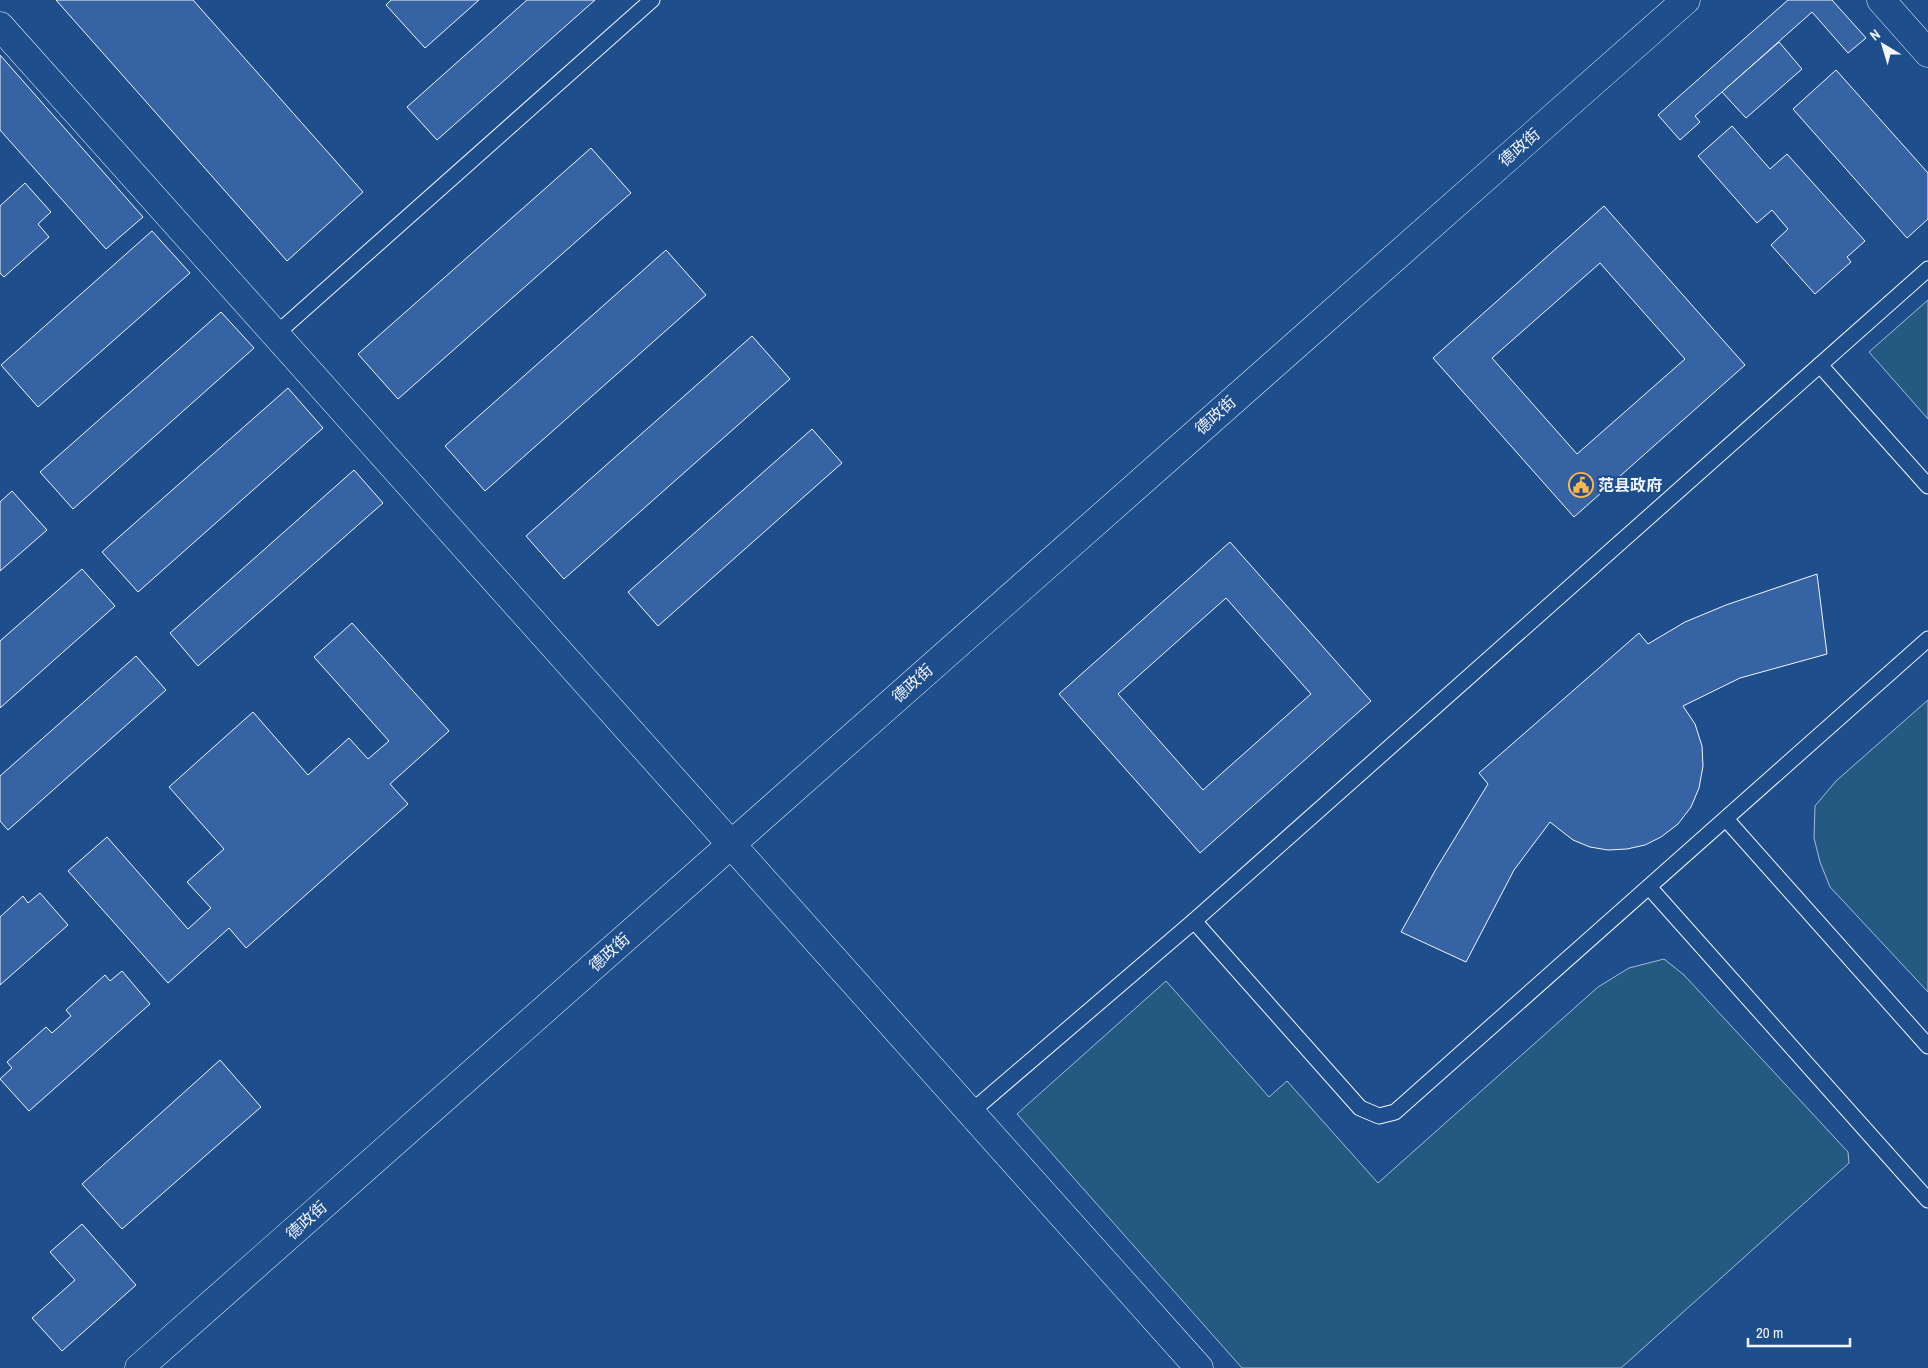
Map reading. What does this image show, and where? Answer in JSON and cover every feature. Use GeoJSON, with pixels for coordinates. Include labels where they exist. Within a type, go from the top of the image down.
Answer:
{"type":"FeatureCollection","features":[{"type":"Feature","properties":{"kind":"street","name":"德政街"},"geometry":{"type":"LineString","coordinates":[[144,1367],[730,844],[1686,0]]}},
{"type":"Feature","properties":{"kind":"street"},"geometry":{"type":"LineString","coordinates":[[1881,0],[1928,53]]}},
{"type":"Feature","properties":{"kind":"street"},"geometry":{"type":"LineString","coordinates":[[0,26],[1199,1368]]}},
{"type":"Feature","properties":{"kind":"lane"},"geometry":{"type":"LineString","coordinates":[[275,335],[652,0]]}},
{"type":"Feature","properties":{"kind":"lane"},"geometry":{"type":"LineString","coordinates":[[970,1112],[1194,921],[1928,269]]}},
{"type":"Feature","properties":{"kind":"lane"},"geometry":{"type":"LineString","coordinates":[[1820,365],[1928,486]]}},
{"type":"Feature","properties":{"kind":"lane"},"geometry":{"type":"LineString","coordinates":[[1194,921],[1360,1108],[1380,1116],[1395,1112],[1928,639]]}},
{"type":"Feature","properties":{"kind":"lane"},"geometry":{"type":"LineString","coordinates":[[1726,819],[1928,1046]]}},
{"type":"Feature","properties":{"kind":"lane"},"geometry":{"type":"LineString","coordinates":[[1650,887],[1928,1200]]}},
{"type":"Feature","properties":{"kind":"shaded area"},"geometry":{"type":"Polygon","coordinates":[[[1928,300],[1928,419],[1869,352],[1928,300]]]}},
{"type":"Feature","properties":{"kind":"shaded area"},"geometry":{"type":"Polygon","coordinates":[[[1928,700],[1928,992],[1830,887],[1820,862],[1814,838],[1815,806],[1836,781],[1928,700]]]}},
{"type":"Feature","properties":{"kind":"shaded area"},"geometry":{"type":"Polygon","coordinates":[[[1664,959],[1684,975],[1848,1152],[1849,1163],[1621,1368],[1242,1368],[1017,1114],[1166,981],[1269,1097],[1287,1081],[1378,1183],[1598,987],[1629,968],[1664,959]]]}},
{"type":"Feature","properties":{"kind":"building"},"geometry":{"type":"Polygon","coordinates":[[[56,0],[193,0],[363,192],[287,261],[56,0]]]}},
{"type":"Feature","properties":{"kind":"building"},"geometry":{"type":"Polygon","coordinates":[[[391,0],[479,0],[425,48],[386,5],[391,0]]]}},
{"type":"Feature","properties":{"kind":"building"},"geometry":{"type":"Polygon","coordinates":[[[527,0],[595,0],[437,140],[407,107],[527,0]]]}},
{"type":"Feature","properties":{"kind":"building"},"geometry":{"type":"Polygon","coordinates":[[[1788,0],[1832,0],[1866,38],[1848,53],[1812,12],[1695,116],[1700,122],[1680,140],[1658,115],[1788,0]]]}},
{"type":"Feature","properties":{"kind":"building"},"geometry":{"type":"Polygon","coordinates":[[[1779,42],[1802,69],[1746,118],[1722,92],[1779,42]]]}},
{"type":"Feature","properties":{"kind":"building"},"geometry":{"type":"Polygon","coordinates":[[[0,55],[143,217],[106,249],[0,130],[0,55]]]}},
{"type":"Feature","properties":{"kind":"building"},"geometry":{"type":"Polygon","coordinates":[[[1836,70],[1928,173],[1928,219],[1907,238],[1793,109],[1836,70]]]}},
{"type":"Feature","properties":{"kind":"building"},"geometry":{"type":"Polygon","coordinates":[[[1732,126],[1770,169],[1787,154],[1865,241],[1847,257],[1851,262],[1815,294],[1771,245],[1788,229],[1772,210],[1757,223],[1698,156],[1732,126]]]}},
{"type":"Feature","properties":{"kind":"building"},"geometry":{"type":"Polygon","coordinates":[[[591,148],[631,193],[398,399],[358,354],[591,148]]]}},
{"type":"Feature","properties":{"kind":"building"},"geometry":{"type":"Polygon","coordinates":[[[25,183],[51,212],[38,224],[49,237],[4,277],[0,273],[0,206],[25,183]]]}},
{"type":"Feature","properties":{"kind":"building"},"geometry":{"type":"Polygon","coordinates":[[[1604,206],[1745,365],[1574,517],[1433,358],[1604,206]],[[1600,263],[1492,358],[1577,454],[1685,359],[1600,263]]]}},
{"type":"Feature","properties":{"kind":"building"},"geometry":{"type":"Polygon","coordinates":[[[152,231],[190,273],[38,407],[1,365],[152,231]]]}},
{"type":"Feature","properties":{"kind":"building"},"geometry":{"type":"Polygon","coordinates":[[[666,250],[706,295],[485,491],[445,446],[666,250]]]}},
{"type":"Feature","properties":{"kind":"building"},"geometry":{"type":"Polygon","coordinates":[[[221,312],[254,348],[73,509],[40,472],[221,312]]]}},
{"type":"Feature","properties":{"kind":"building"},"geometry":{"type":"Polygon","coordinates":[[[752,336],[790,379],[564,579],[526,536],[752,336]]]}},
{"type":"Feature","properties":{"kind":"building"},"geometry":{"type":"Polygon","coordinates":[[[288,388],[323,428],[138,592],[102,552],[288,388]]]}},
{"type":"Feature","properties":{"kind":"building"},"geometry":{"type":"Polygon","coordinates":[[[812,429],[842,463],[658,626],[628,592],[812,429]]]}},
{"type":"Feature","properties":{"kind":"building"},"geometry":{"type":"Polygon","coordinates":[[[354,470],[383,503],[198,666],[170,633],[354,470]]]}},
{"type":"Feature","properties":{"kind":"building"},"geometry":{"type":"Polygon","coordinates":[[[12,491],[47,530],[0,571],[0,502],[12,491]]]}},
{"type":"Feature","properties":{"kind":"building"},"geometry":{"type":"Polygon","coordinates":[[[1230,542],[1371,701],[1200,853],[1059,694],[1230,542]],[[1226,598],[1118,694],[1203,790],[1311,694],[1226,598]]]}},
{"type":"Feature","properties":{"kind":"building"},"geometry":{"type":"Polygon","coordinates":[[[82,569],[115,606],[0,708],[0,641],[82,569]]]}},
{"type":"Feature","properties":{"kind":"building"},"geometry":{"type":"Polygon","coordinates":[[[1817,574],[1827,654],[1740,678],[1683,706],[1695,724],[1702,746],[1703,766],[1699,788],[1691,807],[1678,824],[1661,837],[1645,845],[1627,849],[1608,850],[1590,847],[1573,840],[1550,822],[1514,870],[1466,962],[1401,932],[1436,869],[1488,784],[1479,773],[1639,633],[1648,644],[1685,622],[1726,605],[1817,574]]]}},
{"type":"Feature","properties":{"kind":"building"},"geometry":{"type":"Polygon","coordinates":[[[352,623],[449,731],[390,784],[408,804],[246,948],[229,928],[168,983],[68,871],[107,837],[188,929],[211,908],[187,882],[224,849],[169,787],[253,712],[308,775],[349,738],[368,759],[389,741],[314,657],[352,623]]]}},
{"type":"Feature","properties":{"kind":"building"},"geometry":{"type":"Polygon","coordinates":[[[136,656],[166,690],[8,830],[0,821],[0,776],[136,656]]]}},
{"type":"Feature","properties":{"kind":"building"},"geometry":{"type":"Polygon","coordinates":[[[40,893],[68,925],[0,985],[0,917],[23,896],[28,903],[40,893]]]}},
{"type":"Feature","properties":{"kind":"building"},"geometry":{"type":"Polygon","coordinates":[[[122,971],[150,1004],[29,1111],[0,1079],[12,1068],[7,1062],[46,1027],[52,1033],[71,1016],[66,1010],[105,975],[110,981],[122,971]]]}},
{"type":"Feature","properties":{"kind":"building"},"geometry":{"type":"Polygon","coordinates":[[[220,1060],[261,1107],[122,1229],[82,1184],[220,1060]]]}},
{"type":"Feature","properties":{"kind":"building"},"geometry":{"type":"Polygon","coordinates":[[[82,1224],[136,1285],[62,1351],[32,1318],[75,1280],[50,1252],[82,1224]]]}},
{"type":"Feature","properties":{"kind":"place","name":"范县政府"},"geometry":{"type":"Point","coordinates":[1581,485]}}]}
